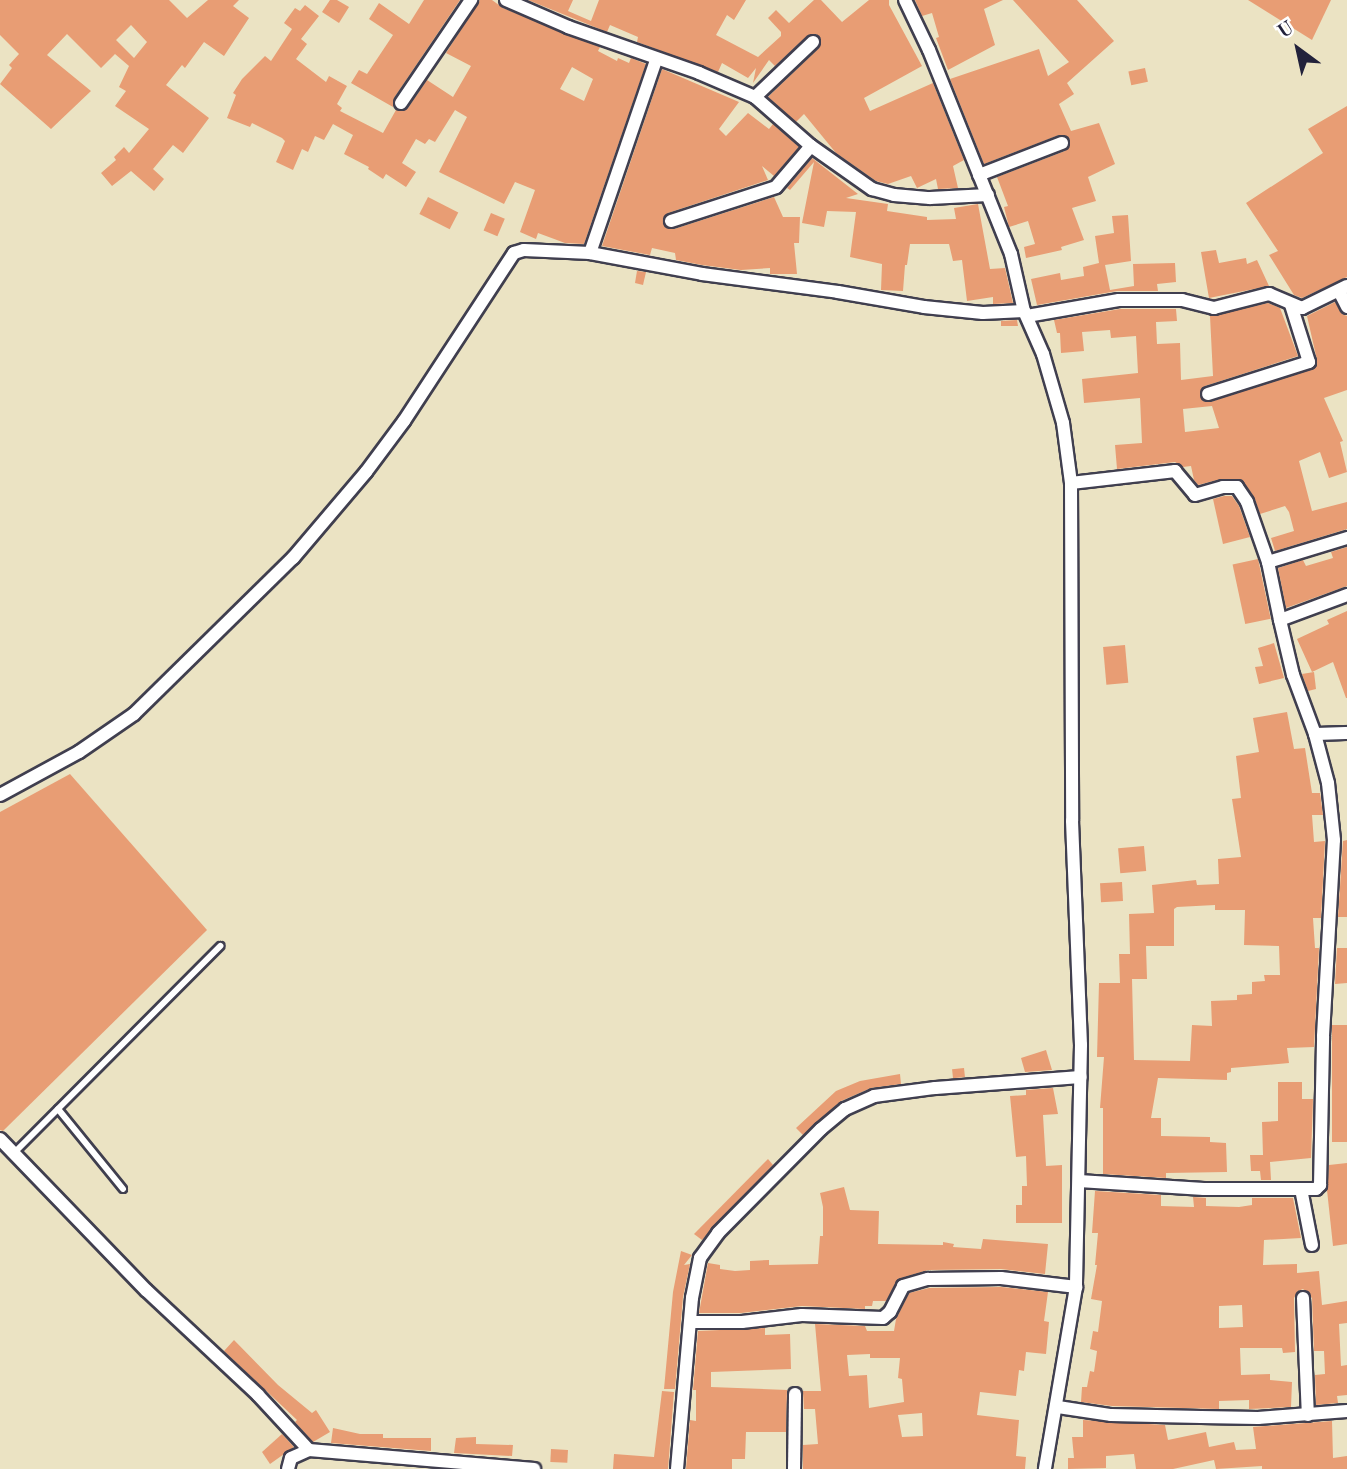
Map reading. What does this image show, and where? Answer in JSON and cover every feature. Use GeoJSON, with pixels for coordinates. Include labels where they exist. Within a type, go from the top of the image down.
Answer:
{"type":"FeatureCollection","features":[{"type":"Feature","properties":{"kind":"street"},"geometry":{"type":"LineString","coordinates":[[401,103],[471,0]]}},
{"type":"Feature","properties":{"kind":"street"},"geometry":{"type":"LineString","coordinates":[[506,0],[755,97],[811,146],[859,181],[894,195],[930,198],[988,195]]}},
{"type":"Feature","properties":{"kind":"street"},"geometry":{"type":"LineString","coordinates":[[905,0],[929,50],[1011,254],[1026,314],[1043,354],[1063,423],[1070,483],[1072,821],[1081,1077],[1079,1181],[1076,1287],[1058,1407],[1045,1469]]}},
{"type":"Feature","properties":{"kind":"street"},"geometry":{"type":"LineString","coordinates":[[755,97],[813,41]]}},
{"type":"Feature","properties":{"kind":"street"},"geometry":{"type":"LineString","coordinates":[[590,253],[656,60]]}},
{"type":"Feature","properties":{"kind":"street"},"geometry":{"type":"LineString","coordinates":[[979,175],[1062,143]]}},
{"type":"Feature","properties":{"kind":"street"},"geometry":{"type":"LineString","coordinates":[[671,221],[776,187],[811,146]]}},
{"type":"Feature","properties":{"kind":"street"},"geometry":{"type":"LineString","coordinates":[[0,794],[79,752],[134,714],[293,558],[366,472],[404,421],[514,253],[523,250],[590,253],[702,274],[838,292],[924,307],[983,313],[1026,314],[1119,300],[1182,300],[1214,308],[1269,294],[1302,308],[1343,288],[1347,307]]}},
{"type":"Feature","properties":{"kind":"street"},"geometry":{"type":"LineString","coordinates":[[1208,394],[1309,362],[1291,305]]}},
{"type":"Feature","properties":{"kind":"street"},"geometry":{"type":"LineString","coordinates":[[1070,483],[1175,471],[1195,495],[1223,487],[1237,487],[1247,502],[1268,562],[1293,675],[1315,734],[1328,783],[1334,840],[1323,1036],[1322,1180],[1316,1189],[1204,1189],[1079,1181]]}},
{"type":"Feature","properties":{"kind":"street"},"geometry":{"type":"LineString","coordinates":[[1268,562],[1347,538]]}},
{"type":"Feature","properties":{"kind":"street"},"geometry":{"type":"LineString","coordinates":[[1280,620],[1347,595]]}},
{"type":"Feature","properties":{"kind":"street"},"geometry":{"type":"LineString","coordinates":[[1315,734],[1347,733]]}},
{"type":"Feature","properties":{"kind":"street"},"geometry":{"type":"LineString","coordinates":[[677,1469],[694,1285],[704,1249],[845,1109],[874,1096],[935,1088],[1081,1077]]}},
{"type":"Feature","properties":{"kind":"street"},"geometry":{"type":"LineString","coordinates":[[0,1139],[147,1291],[258,1395],[309,1450]]}},
{"type":"Feature","properties":{"kind":"street"},"geometry":{"type":"LineString","coordinates":[[1301,1189],[1312,1245]]}},
{"type":"Feature","properties":{"kind":"street"},"geometry":{"type":"LineString","coordinates":[[690,1322],[741,1322],[802,1315],[883,1318],[890,1312],[904,1286],[928,1279],[1001,1278],[1076,1287]]}},
{"type":"Feature","properties":{"kind":"street"},"geometry":{"type":"LineString","coordinates":[[1303,1297],[1308,1415]]}},
{"type":"Feature","properties":{"kind":"street"},"geometry":{"type":"LineString","coordinates":[[793,1469],[795,1394]]}},
{"type":"Feature","properties":{"kind":"street"},"geometry":{"type":"LineString","coordinates":[[1058,1407],[1111,1415],[1258,1418],[1347,1411]]}},
{"type":"Feature","properties":{"kind":"street"},"geometry":{"type":"LineString","coordinates":[[288,1469],[291,1458],[309,1450],[388,1463],[534,1469]]}},
{"type":"Feature","properties":{"kind":"lane"},"geometry":{"type":"LineString","coordinates":[[15,1152],[220,946]]}},
{"type":"Feature","properties":{"kind":"lane"},"geometry":{"type":"LineString","coordinates":[[58,1109],[123,1189]]}},
{"type":"Feature","properties":{"kind":"building"},"geometry":{"type":"Polygon","coordinates":[[[0,0],[169,0],[187,18],[208,0],[239,0],[233,6],[249,18],[224,56],[204,42],[185,68],[182,65],[166,85],[209,118],[183,153],[173,145],[153,169],[164,179],[154,191],[131,171],[112,186],[101,173],[116,160],[114,157],[124,147],[129,153],[149,129],[115,106],[126,91],[119,87],[129,66],[115,54],[101,68],[67,34],[47,55],[91,91],[51,129],[0,84],[12,68],[9,65],[19,54],[0,35],[0,0]],[[131,25],[116,40],[134,58],[147,42],[131,25]]]}},
{"type":"Feature","properties":{"kind":"building"},"geometry":{"type":"Polygon","coordinates":[[[330,0],[337,0],[349,7],[339,23],[322,12],[330,0]]]}},
{"type":"Feature","properties":{"kind":"building"},"geometry":{"type":"Polygon","coordinates":[[[424,0],[460,0],[394,98],[393,107],[351,83],[359,70],[367,74],[393,35],[369,19],[379,3],[409,24],[424,0]]]}},
{"type":"Feature","properties":{"kind":"building"},"geometry":{"type":"Polygon","coordinates":[[[480,0],[492,0],[503,8],[600,47],[598,51],[617,61],[618,58],[629,63],[631,58],[646,64],[584,244],[565,243],[538,233],[536,239],[520,232],[535,190],[515,182],[504,204],[439,172],[467,117],[455,110],[435,142],[429,139],[425,144],[416,139],[402,163],[416,172],[406,187],[386,174],[383,179],[368,169],[369,167],[344,154],[353,135],[333,124],[324,140],[315,136],[308,152],[302,149],[293,170],[276,162],[285,141],[282,138],[252,123],[250,127],[227,118],[236,95],[233,93],[242,79],[265,56],[271,61],[292,29],[284,23],[295,8],[300,11],[305,5],[319,16],[301,39],[307,44],[296,59],[326,82],[329,76],[347,86],[337,104],[342,108],[340,111],[383,133],[396,110],[408,108],[427,80],[453,97],[471,66],[446,53],[480,0]],[[572,67],[560,89],[584,101],[593,79],[572,67]]]}},
{"type":"Feature","properties":{"kind":"building"},"geometry":{"type":"Polygon","coordinates":[[[528,0],[573,0],[568,11],[591,21],[599,0],[746,0],[734,20],[727,15],[716,35],[758,57],[781,36],[781,32],[768,18],[776,10],[789,23],[814,0],[821,0],[842,22],[869,0],[889,0],[889,5],[922,66],[864,98],[870,111],[933,83],[964,160],[953,166],[958,188],[938,189],[936,179],[917,188],[911,176],[888,184],[876,181],[836,153],[804,114],[796,122],[768,97],[819,48],[821,39],[816,34],[807,36],[775,66],[769,60],[753,83],[756,68],[748,78],[722,63],[718,72],[637,42],[638,37],[610,25],[607,32],[528,0]]]}},
{"type":"Feature","properties":{"kind":"building"},"geometry":{"type":"Polygon","coordinates":[[[915,0],[1003,0],[984,9],[995,45],[948,70],[936,38],[939,37],[932,13],[922,16],[915,0]]]}},
{"type":"Feature","properties":{"kind":"building"},"geometry":{"type":"Polygon","coordinates":[[[1013,0],[1077,0],[1114,41],[1067,83],[1074,94],[1059,104],[1071,131],[1099,123],[1115,164],[1088,177],[1096,201],[1072,208],[1084,240],[1061,247],[1062,250],[1026,258],[1024,247],[1035,244],[1028,221],[1009,227],[1004,207],[1008,206],[997,177],[1065,151],[1070,145],[1070,139],[1059,135],[984,164],[950,79],[1039,49],[1048,76],[1069,62],[1013,0]]]}},
{"type":"Feature","properties":{"kind":"building"},"geometry":{"type":"Polygon","coordinates":[[[1248,0],[1331,0],[1312,40],[1248,0]]]}},
{"type":"Feature","properties":{"kind":"building"},"geometry":{"type":"Polygon","coordinates":[[[1145,68],[1148,82],[1131,85],[1128,72],[1145,68]]]}},
{"type":"Feature","properties":{"kind":"building"},"geometry":{"type":"Polygon","coordinates":[[[662,69],[739,102],[719,129],[726,136],[748,113],[769,129],[773,124],[799,147],[774,176],[762,166],[768,180],[668,213],[663,219],[665,227],[674,229],[774,197],[783,217],[800,217],[799,243],[794,243],[797,274],[770,274],[770,268],[741,270],[702,265],[676,260],[675,253],[652,248],[650,255],[602,246],[662,69]]]}},
{"type":"Feature","properties":{"kind":"building"},"geometry":{"type":"Polygon","coordinates":[[[1347,106],[1347,277],[1302,298],[1294,295],[1269,255],[1278,251],[1246,203],[1323,153],[1308,129],[1347,106]]]}},
{"type":"Feature","properties":{"kind":"building"},"geometry":{"type":"Polygon","coordinates":[[[812,158],[858,194],[846,198],[888,204],[887,211],[927,217],[927,220],[956,219],[954,208],[978,204],[990,269],[1005,268],[1013,303],[993,304],[993,297],[967,301],[962,260],[953,261],[949,244],[910,244],[903,291],[881,290],[882,264],[850,257],[856,212],[827,211],[824,227],[802,223],[814,162],[790,190],[787,188],[812,158]]]}},
{"type":"Feature","properties":{"kind":"building"},"geometry":{"type":"Polygon","coordinates":[[[428,197],[458,212],[450,229],[419,214],[428,197]]]}},
{"type":"Feature","properties":{"kind":"building"},"geometry":{"type":"Polygon","coordinates":[[[491,213],[505,219],[497,236],[484,230],[491,213]]]}},
{"type":"Feature","properties":{"kind":"building"},"geometry":{"type":"Polygon","coordinates":[[[1128,215],[1131,261],[1105,265],[1110,290],[1134,286],[1133,264],[1175,263],[1176,282],[1157,284],[1158,291],[1117,291],[1037,305],[1031,279],[1060,273],[1061,280],[1084,276],[1083,267],[1099,263],[1095,236],[1114,233],[1112,216],[1128,215]]]}},
{"type":"Feature","properties":{"kind":"building"},"geometry":{"type":"Polygon","coordinates":[[[1216,250],[1219,263],[1246,258],[1247,264],[1257,260],[1269,286],[1209,298],[1201,252],[1216,250]]]}},
{"type":"Feature","properties":{"kind":"building"},"geometry":{"type":"Polygon","coordinates":[[[637,271],[646,272],[643,285],[635,283],[637,271]]]}},
{"type":"Feature","properties":{"kind":"building"},"geometry":{"type":"Polygon","coordinates":[[[1335,302],[1342,314],[1347,316],[1347,390],[1324,398],[1343,441],[1340,442],[1347,472],[1329,478],[1320,452],[1299,461],[1312,511],[1347,502],[1347,529],[1275,551],[1271,538],[1294,531],[1289,512],[1285,506],[1260,514],[1254,497],[1241,479],[1221,479],[1198,485],[1191,466],[1183,467],[1175,462],[1117,469],[1115,445],[1142,443],[1140,398],[1084,403],[1082,379],[1138,373],[1136,336],[1111,338],[1110,330],[1082,332],[1084,351],[1061,353],[1060,333],[1057,333],[1054,320],[1120,309],[1176,309],[1177,321],[1156,322],[1157,344],[1180,343],[1181,380],[1213,376],[1210,316],[1268,303],[1280,308],[1298,356],[1205,386],[1200,396],[1203,401],[1210,402],[1315,368],[1317,360],[1307,316],[1335,302]],[[1212,406],[1183,409],[1185,432],[1219,428],[1212,406]]]}},
{"type":"Feature","properties":{"kind":"building"},"geometry":{"type":"Polygon","coordinates":[[[1017,320],[1018,326],[1001,326],[1001,321],[1017,320]]]}},
{"type":"Feature","properties":{"kind":"building"},"geometry":{"type":"Polygon","coordinates":[[[1232,496],[1239,506],[1250,537],[1223,544],[1213,499],[1232,496]]]}},
{"type":"Feature","properties":{"kind":"building"},"geometry":{"type":"Polygon","coordinates":[[[1347,547],[1347,586],[1286,608],[1278,568],[1303,560],[1306,566],[1333,558],[1331,552],[1347,547]]]}},
{"type":"Feature","properties":{"kind":"building"},"geometry":{"type":"Polygon","coordinates":[[[1258,559],[1271,619],[1245,624],[1233,564],[1258,559]]]}},
{"type":"Feature","properties":{"kind":"building"},"geometry":{"type":"Polygon","coordinates":[[[1347,611],[1346,698],[1333,662],[1312,672],[1297,639],[1329,624],[1327,620],[1347,611]]]}},
{"type":"Feature","properties":{"kind":"building"},"geometry":{"type":"Polygon","coordinates":[[[1274,643],[1284,678],[1259,684],[1255,667],[1263,666],[1258,648],[1274,643]]]}},
{"type":"Feature","properties":{"kind":"building"},"geometry":{"type":"Polygon","coordinates":[[[1125,645],[1128,683],[1106,685],[1103,647],[1125,645]]]}},
{"type":"Feature","properties":{"kind":"building"},"geometry":{"type":"Polygon","coordinates":[[[1314,672],[1316,689],[1308,691],[1302,674],[1314,672]]]}},
{"type":"Feature","properties":{"kind":"building"},"geometry":{"type":"Polygon","coordinates":[[[1287,712],[1294,749],[1305,748],[1312,793],[1320,793],[1323,815],[1312,815],[1314,842],[1325,841],[1321,918],[1313,918],[1315,948],[1319,948],[1314,1047],[1287,1048],[1289,1063],[1231,1068],[1231,1072],[1227,1073],[1227,1080],[1158,1078],[1151,1118],[1161,1118],[1161,1136],[1210,1137],[1210,1142],[1226,1143],[1227,1172],[1166,1173],[1166,1178],[1103,1174],[1103,1108],[1100,1108],[1104,1057],[1097,1057],[1099,983],[1120,983],[1119,954],[1130,954],[1129,914],[1154,913],[1152,885],[1196,880],[1197,885],[1219,884],[1218,859],[1241,857],[1232,799],[1241,798],[1236,756],[1259,752],[1253,718],[1287,712]],[[1215,905],[1177,907],[1174,909],[1174,946],[1146,946],[1147,979],[1132,979],[1134,1060],[1190,1061],[1192,1025],[1212,1026],[1211,1001],[1237,1000],[1237,995],[1252,994],[1252,982],[1265,981],[1264,975],[1280,975],[1279,946],[1244,945],[1245,910],[1215,910],[1215,905]]]}},
{"type":"Feature","properties":{"kind":"building"},"geometry":{"type":"Polygon","coordinates":[[[70,774],[207,930],[3,1131],[0,1130],[0,812],[70,774]]]}},
{"type":"Feature","properties":{"kind":"building"},"geometry":{"type":"Polygon","coordinates":[[[1347,840],[1347,917],[1338,917],[1343,841],[1347,840]]]}},
{"type":"Feature","properties":{"kind":"building"},"geometry":{"type":"Polygon","coordinates":[[[1144,846],[1146,871],[1120,873],[1118,848],[1144,846]]]}},
{"type":"Feature","properties":{"kind":"building"},"geometry":{"type":"Polygon","coordinates":[[[1122,882],[1123,901],[1101,902],[1100,883],[1122,882]]]}},
{"type":"Feature","properties":{"kind":"building"},"geometry":{"type":"Polygon","coordinates":[[[1337,948],[1347,948],[1347,983],[1335,984],[1337,948]]]}},
{"type":"Feature","properties":{"kind":"building"},"geometry":{"type":"Polygon","coordinates":[[[1332,1025],[1347,1025],[1347,1142],[1332,1142],[1332,1025]]]}},
{"type":"Feature","properties":{"kind":"building"},"geometry":{"type":"Polygon","coordinates":[[[1046,1050],[1052,1070],[1025,1072],[1021,1058],[1046,1050]]]}},
{"type":"Feature","properties":{"kind":"building"},"geometry":{"type":"Polygon","coordinates":[[[964,1068],[965,1077],[953,1078],[952,1069],[964,1068]]]}},
{"type":"Feature","properties":{"kind":"building"},"geometry":{"type":"Polygon","coordinates":[[[900,1074],[901,1084],[871,1088],[841,1101],[803,1135],[796,1128],[836,1091],[860,1081],[900,1074]]]}},
{"type":"Feature","properties":{"kind":"building"},"geometry":{"type":"Polygon","coordinates":[[[1278,1082],[1302,1082],[1302,1099],[1313,1099],[1311,1158],[1270,1162],[1271,1180],[1261,1180],[1260,1171],[1251,1171],[1250,1155],[1263,1155],[1262,1122],[1278,1121],[1278,1082]]]}},
{"type":"Feature","properties":{"kind":"building"},"geometry":{"type":"Polygon","coordinates":[[[1053,1088],[1058,1114],[1043,1115],[1046,1166],[1062,1165],[1062,1223],[1016,1223],[1016,1205],[1022,1205],[1022,1186],[1027,1186],[1026,1156],[1016,1157],[1010,1096],[1026,1095],[1026,1090],[1053,1088]]]}},
{"type":"Feature","properties":{"kind":"building"},"geometry":{"type":"Polygon","coordinates":[[[768,1159],[773,1165],[702,1240],[694,1234],[768,1159]]]}},
{"type":"Feature","properties":{"kind":"building"},"geometry":{"type":"Polygon","coordinates":[[[1347,1163],[1347,1244],[1333,1246],[1327,1190],[1329,1165],[1347,1163]]]}},
{"type":"Feature","properties":{"kind":"building"},"geometry":{"type":"Polygon","coordinates":[[[844,1187],[850,1210],[879,1211],[878,1244],[943,1245],[943,1242],[954,1244],[953,1247],[981,1249],[983,1239],[1048,1244],[1045,1274],[1001,1269],[928,1270],[898,1279],[886,1301],[873,1301],[872,1306],[865,1306],[865,1309],[802,1306],[741,1313],[699,1313],[708,1263],[720,1265],[720,1269],[735,1271],[750,1270],[750,1261],[769,1260],[769,1265],[818,1264],[820,1236],[823,1236],[820,1193],[844,1187]]]}},
{"type":"Feature","properties":{"kind":"building"},"geometry":{"type":"Polygon","coordinates":[[[1095,1191],[1161,1195],[1161,1206],[1194,1207],[1193,1197],[1206,1198],[1206,1206],[1239,1207],[1252,1205],[1252,1198],[1293,1198],[1301,1238],[1264,1240],[1263,1265],[1297,1264],[1297,1273],[1319,1271],[1322,1305],[1347,1301],[1347,1323],[1339,1324],[1341,1366],[1347,1365],[1347,1395],[1337,1396],[1338,1403],[1316,1405],[1315,1375],[1325,1374],[1324,1351],[1314,1351],[1312,1298],[1303,1289],[1298,1291],[1294,1298],[1295,1352],[1283,1353],[1282,1348],[1240,1348],[1241,1375],[1270,1374],[1270,1380],[1292,1382],[1291,1407],[1249,1409],[1249,1400],[1219,1401],[1219,1409],[1112,1406],[1081,1402],[1082,1387],[1087,1387],[1090,1371],[1094,1372],[1097,1351],[1090,1349],[1093,1331],[1098,1332],[1102,1301],[1091,1299],[1097,1265],[1098,1233],[1092,1233],[1095,1191]],[[1242,1305],[1219,1306],[1219,1328],[1243,1327],[1242,1305]]]}},
{"type":"Feature","properties":{"kind":"building"},"geometry":{"type":"Polygon","coordinates":[[[681,1251],[692,1255],[684,1265],[690,1264],[683,1297],[675,1389],[664,1389],[673,1292],[681,1251]]]}},
{"type":"Feature","properties":{"kind":"building"},"geometry":{"type":"Polygon","coordinates":[[[1001,1287],[1048,1292],[1044,1321],[1049,1322],[1046,1354],[1026,1352],[1024,1371],[1019,1370],[1016,1396],[980,1392],[977,1415],[1019,1420],[1016,1456],[1026,1457],[1025,1469],[803,1469],[803,1445],[818,1444],[815,1409],[804,1409],[803,1391],[821,1391],[815,1324],[865,1326],[867,1331],[894,1331],[896,1319],[909,1293],[929,1288],[1001,1287]],[[870,1354],[847,1355],[849,1376],[867,1375],[869,1408],[904,1402],[902,1379],[898,1378],[900,1358],[870,1358],[870,1354]],[[922,1413],[898,1415],[902,1437],[923,1436],[922,1413]]]}},
{"type":"Feature","properties":{"kind":"building"},"geometry":{"type":"Polygon","coordinates":[[[765,1328],[765,1335],[790,1334],[791,1369],[711,1372],[711,1387],[787,1390],[786,1432],[746,1432],[745,1459],[732,1459],[732,1469],[686,1469],[690,1420],[696,1421],[696,1390],[693,1390],[698,1331],[765,1328]]]}},
{"type":"Feature","properties":{"kind":"building"},"geometry":{"type":"Polygon","coordinates":[[[234,1340],[278,1385],[312,1413],[316,1410],[330,1432],[313,1442],[295,1422],[297,1420],[224,1351],[234,1340]]]}},
{"type":"Feature","properties":{"kind":"building"},"geometry":{"type":"Polygon","coordinates":[[[662,1391],[674,1392],[668,1469],[613,1469],[614,1454],[654,1457],[662,1391]]]}},
{"type":"Feature","properties":{"kind":"building"},"geometry":{"type":"Polygon","coordinates":[[[1083,1420],[1165,1425],[1168,1440],[1206,1432],[1209,1447],[1234,1442],[1236,1450],[1256,1449],[1253,1427],[1332,1421],[1333,1458],[1347,1456],[1347,1469],[1262,1469],[1262,1466],[1216,1469],[1214,1460],[1173,1469],[1136,1469],[1134,1454],[1106,1456],[1106,1468],[1068,1469],[1068,1458],[1074,1458],[1072,1437],[1083,1437],[1083,1420]]]}},
{"type":"Feature","properties":{"kind":"building"},"geometry":{"type":"Polygon","coordinates":[[[333,1428],[360,1434],[383,1434],[383,1438],[431,1438],[431,1451],[331,1443],[333,1428]]]}},
{"type":"Feature","properties":{"kind":"building"},"geometry":{"type":"Polygon","coordinates":[[[282,1434],[294,1447],[270,1464],[262,1452],[282,1434]]]}},
{"type":"Feature","properties":{"kind":"building"},"geometry":{"type":"Polygon","coordinates":[[[476,1437],[476,1444],[513,1445],[512,1456],[454,1453],[456,1438],[476,1437]]]}},
{"type":"Feature","properties":{"kind":"building"},"geometry":{"type":"Polygon","coordinates":[[[551,1449],[568,1450],[567,1463],[550,1462],[551,1449]]]}}]}
